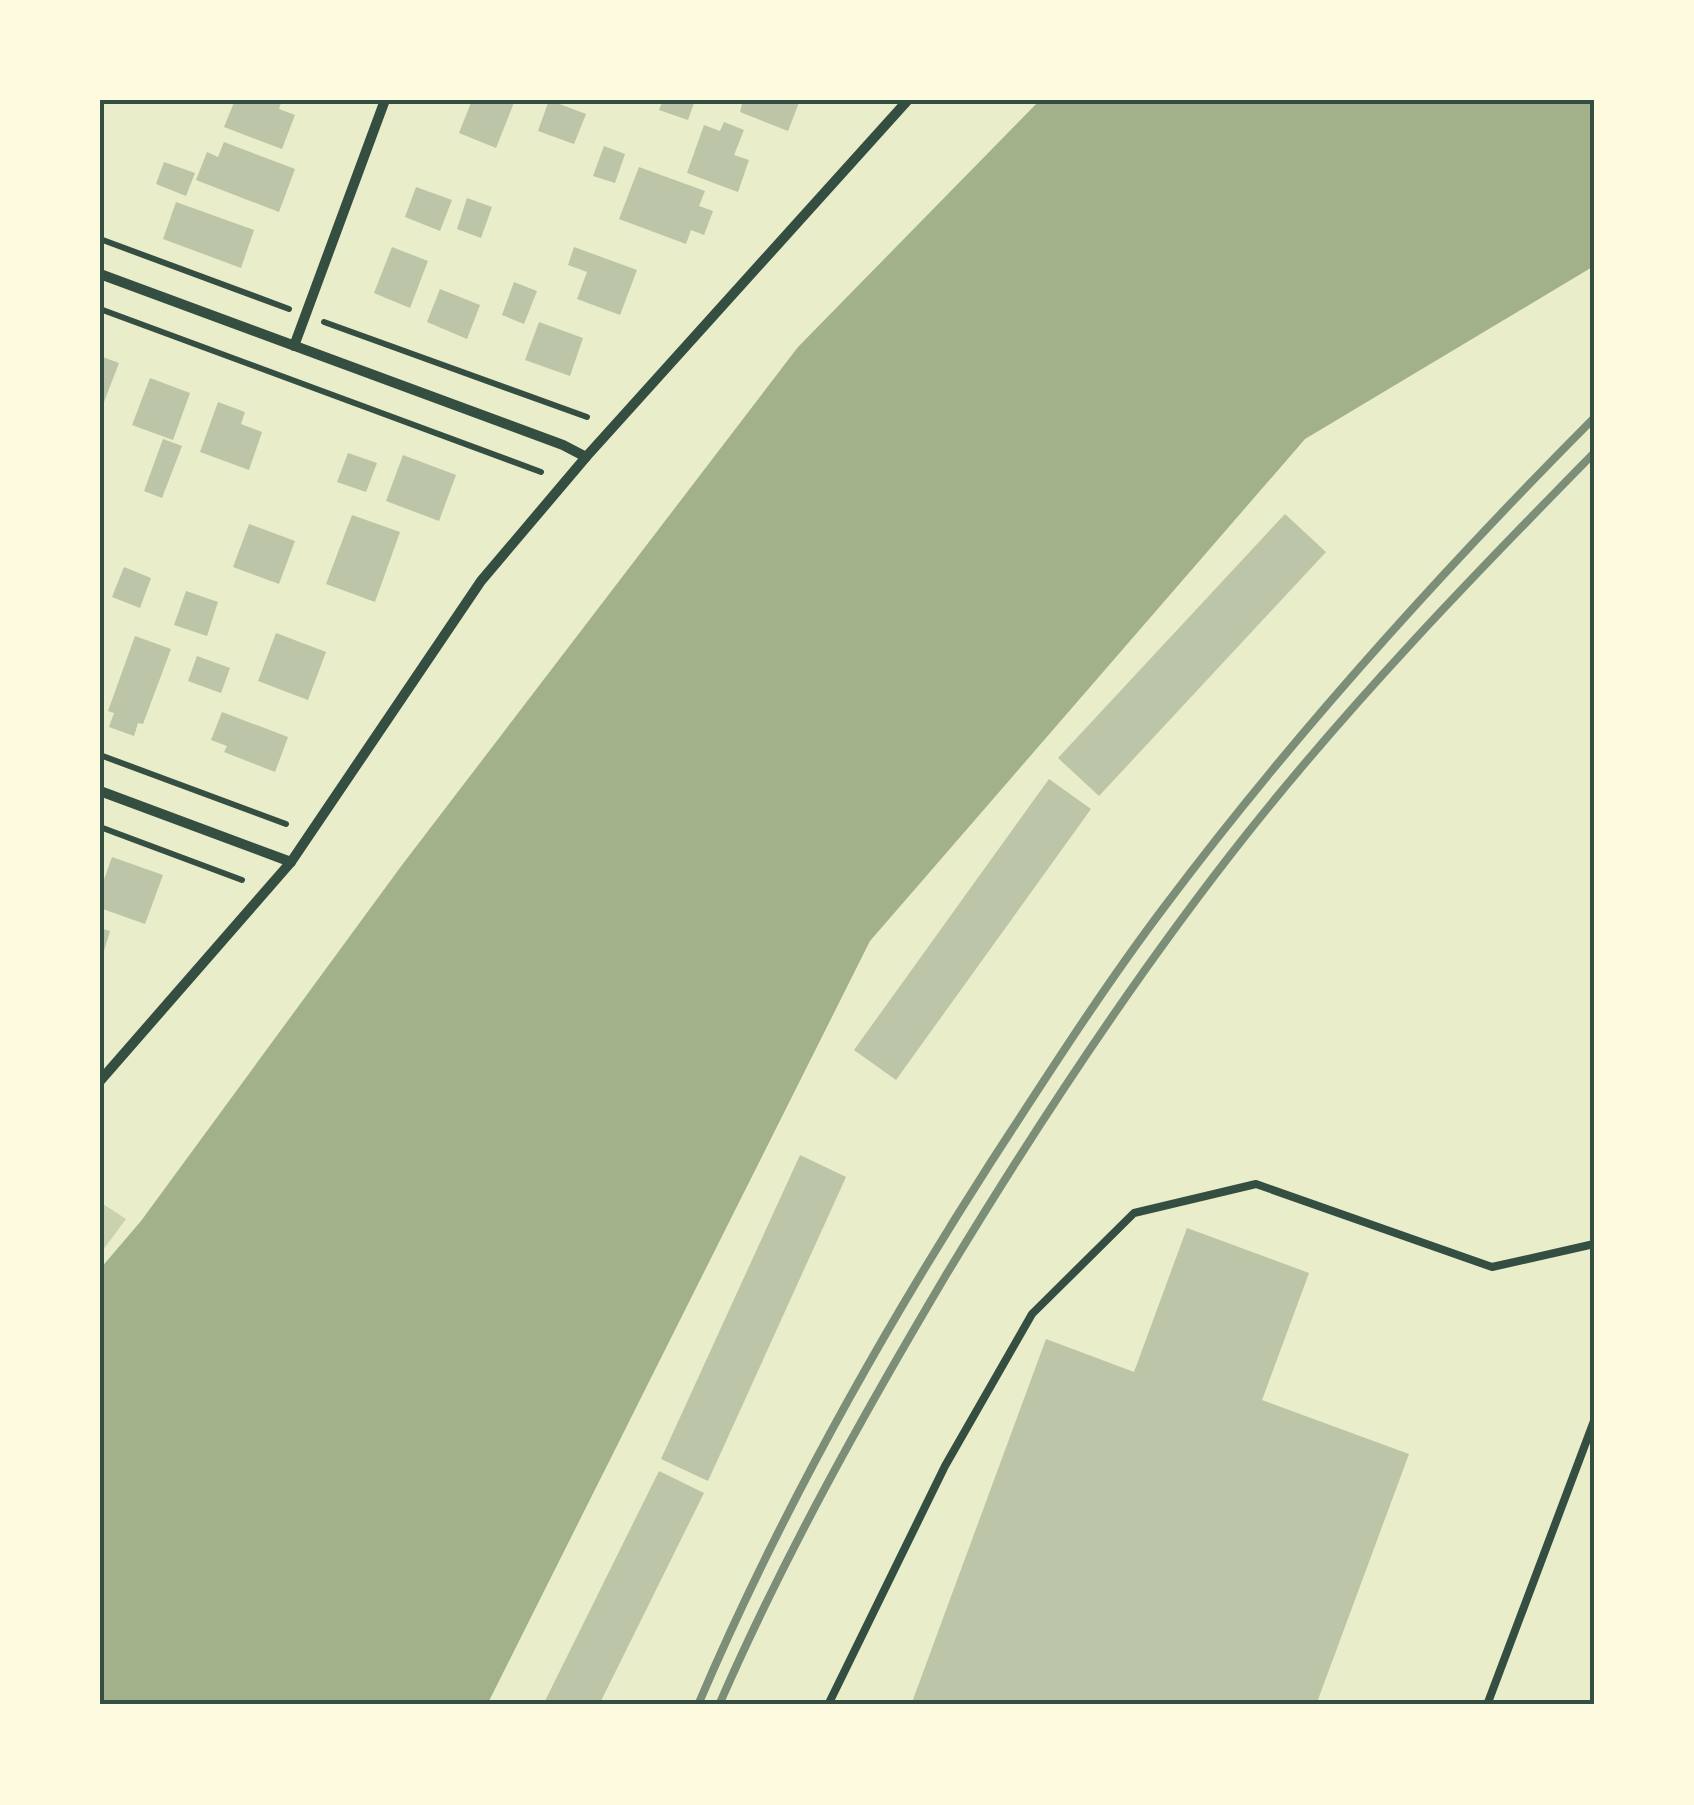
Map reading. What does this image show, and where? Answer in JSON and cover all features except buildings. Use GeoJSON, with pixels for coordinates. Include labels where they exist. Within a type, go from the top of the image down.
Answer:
{"type":"FeatureCollection","features":[{"type":"Feature","properties":{"kind":"street"},"geometry":{"type":"LineString","coordinates":[[294,346],[385,100]]}},
{"type":"Feature","properties":{"kind":"street"},"geometry":{"type":"LineString","coordinates":[[100,1081],[291,862],[480,581],[586,457],[908,100]]}},
{"type":"Feature","properties":{"kind":"street"},"geometry":{"type":"LineString","coordinates":[[100,274],[586,457]]}},
{"type":"Feature","properties":{"kind":"street"},"geometry":{"type":"LineString","coordinates":[[100,791],[291,862]]}},
{"type":"Feature","properties":{"kind":"lane"},"geometry":{"type":"LineString","coordinates":[[828,1705],[945,1466],[1032,1314],[1134,1213],[1256,1184],[1492,1267],[1594,1244]]}},
{"type":"Feature","properties":{"kind":"lane"},"geometry":{"type":"LineString","coordinates":[[1487,1705],[1594,1421]]}},
{"type":"Feature","properties":{"kind":"path"},"geometry":{"type":"LineString","coordinates":[[100,239],[587,417]]}},
{"type":"Feature","properties":{"kind":"path"},"geometry":{"type":"LineString","coordinates":[[100,309],[541,472]]}},
{"type":"Feature","properties":{"kind":"path"},"geometry":{"type":"LineString","coordinates":[[100,755],[286,824]]}},
{"type":"Feature","properties":{"kind":"path"},"geometry":{"type":"LineString","coordinates":[[100,827],[242,880]]}},
{"type":"Feature","properties":{"kind":"shaded area"},"geometry":{"type":"Polygon","coordinates":[[[1040,100],[1594,100],[1594,266],[1305,439],[870,941],[487,1705],[100,1705],[100,1269],[141,1221],[402,865],[798,347],[1040,100]]]}},
{"type":"Feature","properties":{"kind":"shaded area"},"geometry":{"type":"Polygon","coordinates":[[[100,1202],[126,1219],[100,1254],[100,1202]]]}},
{"type":"Feature","properties":{"kind":"railway"},"geometry":{"type":"LineString","coordinates":[[698,1705],[762,1564],[871,1360],[991,1162],[1120,968],[1214,842],[1317,716],[1425,594],[1594,418]]}},
{"type":"Feature","properties":{"kind":"railway"},"geometry":{"type":"LineString","coordinates":[[719,1705],[798,1540],[885,1380],[946,1275],[1089,1050],[1205,888],[1328,736],[1459,592],[1594,453]]}}]}
